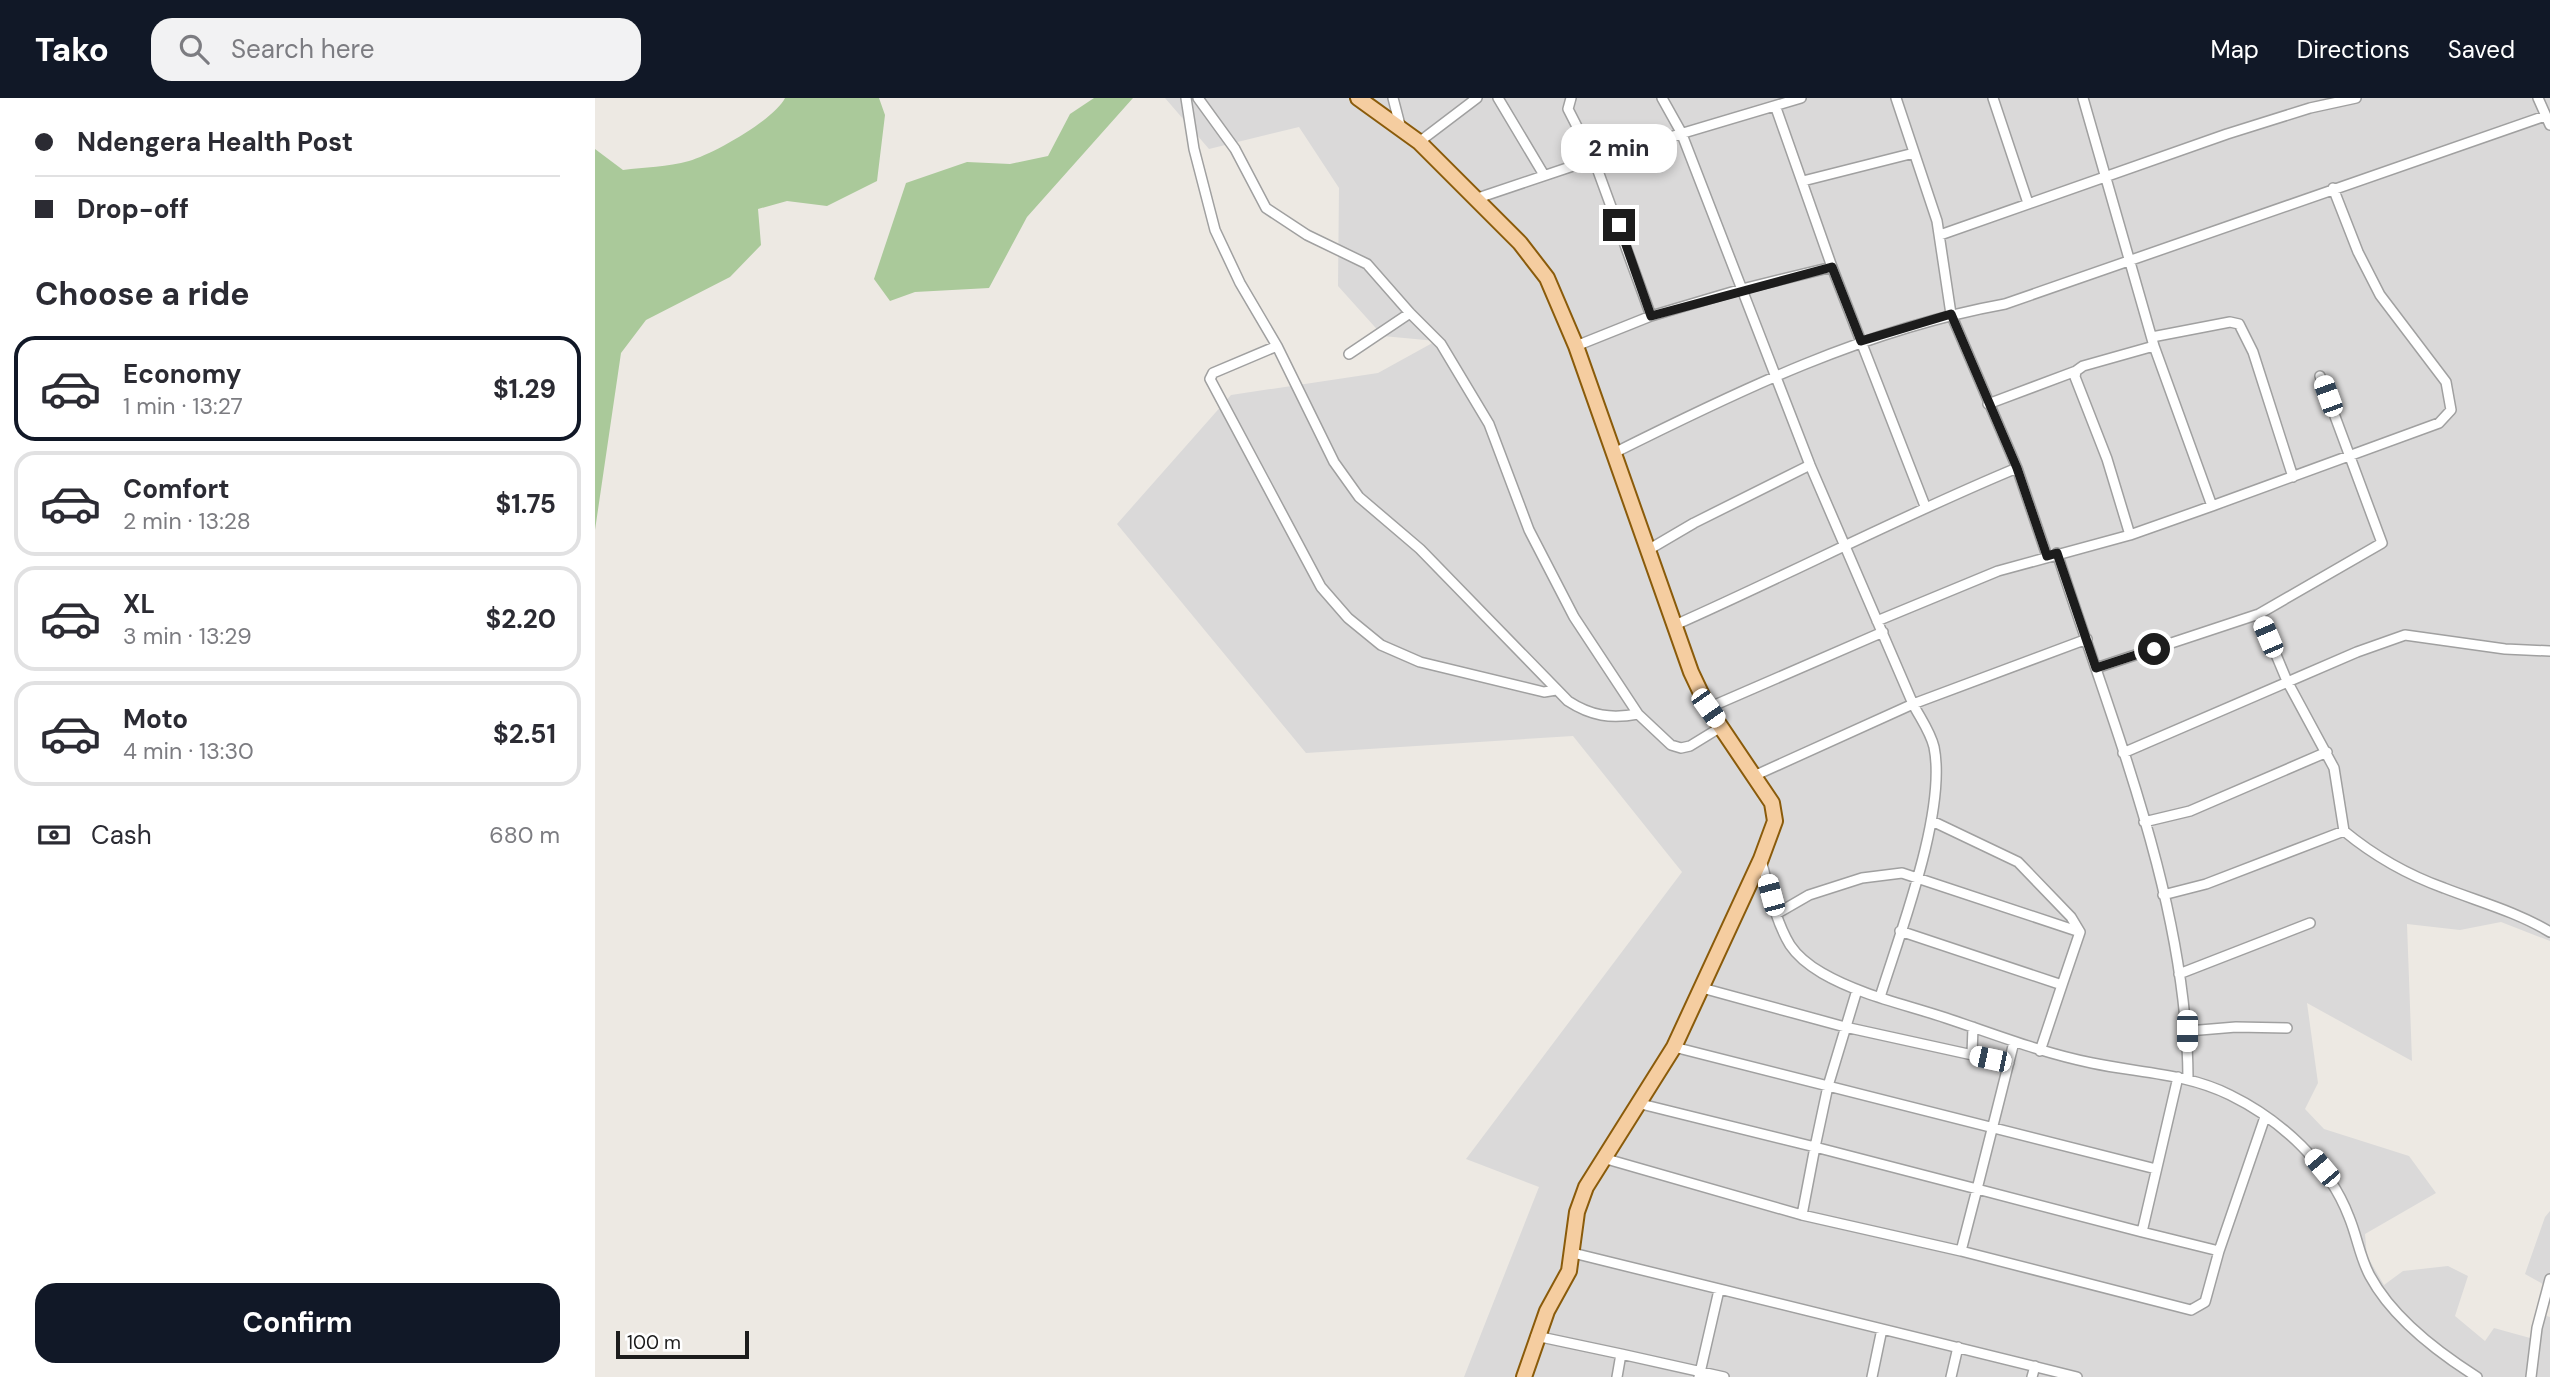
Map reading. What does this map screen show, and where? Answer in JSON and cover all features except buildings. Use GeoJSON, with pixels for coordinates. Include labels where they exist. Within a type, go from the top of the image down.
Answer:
{"type":"FeatureCollection","features":[{"type":"Feature","properties":{"kind":"main road"},"geometry":{"type":"LineString","coordinates":[[1358,98],[1400,125],[1419,142],[1520,243],[1547,278],[1576,346],[1691,672],[1708,708],[1756,775],[1775,813],[1772,831],[1761,859],[1674,1047],[1641,1104],[1586,1187],[1577,1212],[1569,1271],[1537,1336],[1524,1377]]}},
{"type":"Feature","properties":{"kind":"street"},"geometry":{"type":"LineString","coordinates":[[1187,98],[1194,149],[1215,230],[1240,283],[1277,345],[1311,420],[1334,462],[1359,497],[1420,549],[1556,690],[1583,711],[1618,718],[1638,714]]}},
{"type":"Feature","properties":{"kind":"street"},"geometry":{"type":"LineString","coordinates":[[1198,98],[1235,149],[1266,208],[1307,234],[1367,264],[1409,313],[1441,344],[1489,424],[1529,530],[1574,617],[1638,714],[1671,745],[1681,747],[1690,746],[1721,727]]}},
{"type":"Feature","properties":{"kind":"street"},"geometry":{"type":"LineString","coordinates":[[1393,98],[1400,125]]}},
{"type":"Feature","properties":{"kind":"street"},"geometry":{"type":"LineString","coordinates":[[1419,142],[1477,98]]}},
{"type":"Feature","properties":{"kind":"street"},"geometry":{"type":"LineString","coordinates":[[1497,98],[1544,175]]}},
{"type":"Feature","properties":{"kind":"street"},"geometry":{"type":"LineString","coordinates":[[1571,98],[1568,108],[1594,160],[1651,316]]}},
{"type":"Feature","properties":{"kind":"street"},"geometry":{"type":"LineString","coordinates":[[1662,98],[1681,132],[1810,465],[1935,751],[1932,821],[1880,997]]}},
{"type":"Feature","properties":{"kind":"street"},"geometry":{"type":"LineString","coordinates":[[1475,200],[1544,175],[1681,132],[1776,108],[1801,98]]}},
{"type":"Feature","properties":{"kind":"street"},"geometry":{"type":"LineString","coordinates":[[1896,98],[1940,235],[1951,314],[2017,468],[2047,556]]}},
{"type":"Feature","properties":{"kind":"street"},"geometry":{"type":"LineString","coordinates":[[1993,98],[2028,203]]}},
{"type":"Feature","properties":{"kind":"street"},"geometry":{"type":"LineString","coordinates":[[2083,98],[2153,342],[2212,506]]}},
{"type":"Feature","properties":{"kind":"street"},"geometry":{"type":"LineString","coordinates":[[1940,235],[2287,115],[2356,98]]}},
{"type":"Feature","properties":{"kind":"street"},"geometry":{"type":"LineString","coordinates":[[1614,453],[1776,376],[1861,341],[1951,314],[2005,304],[2333,188],[2548,120],[2538,98]]}},
{"type":"Feature","properties":{"kind":"street"},"geometry":{"type":"LineString","coordinates":[[1776,108],[1832,267],[1925,506]]}},
{"type":"Feature","properties":{"kind":"street"},"geometry":{"type":"LineString","coordinates":[[1803,181],[1914,153]]}},
{"type":"Feature","properties":{"kind":"street"},"geometry":{"type":"LineString","coordinates":[[1877,621],[1998,571],[2130,535],[2438,423],[2451,410],[2446,382],[2380,295],[2358,252],[2333,188]]}},
{"type":"Feature","properties":{"kind":"street"},"geometry":{"type":"LineString","coordinates":[[1576,346],[1651,316],[1742,289],[1832,267]]}},
{"type":"Feature","properties":{"kind":"street"},"geometry":{"type":"LineString","coordinates":[[1349,354],[1409,313]]}},
{"type":"Feature","properties":{"kind":"street"},"geometry":{"type":"LineString","coordinates":[[1988,404],[2083,366],[2153,342],[2230,322],[2239,324],[2253,352],[2293,477]]}},
{"type":"Feature","properties":{"kind":"street"},"geometry":{"type":"LineString","coordinates":[[1277,345],[1213,373],[1210,379],[1321,587],[1349,618],[1381,645],[1448,670],[1544,692],[1556,690]]}},
{"type":"Feature","properties":{"kind":"street"},"geometry":{"type":"LineString","coordinates":[[2076,371],[2075,377],[2107,459],[2130,535]]}},
{"type":"Feature","properties":{"kind":"street"},"geometry":{"type":"LineString","coordinates":[[2096,668],[2259,614],[2382,544],[2321,376]]}},
{"type":"Feature","properties":{"kind":"street"},"geometry":{"type":"LineString","coordinates":[[1648,550],[1694,523],[1810,465]]}},
{"type":"Feature","properties":{"kind":"street"},"geometry":{"type":"LineString","coordinates":[[1675,625],[1845,548],[1925,506],[2017,468]]}},
{"type":"Feature","properties":{"kind":"street"},"geometry":{"type":"LineString","coordinates":[[2057,553],[2144,822],[2179,974],[2187,1031],[2183,1077],[2156,1169],[2142,1232]]}},
{"type":"Feature","properties":{"kind":"street"},"geometry":{"type":"LineString","coordinates":[[2259,614],[2287,681],[2334,768],[2344,831],[2367,849],[2430,883],[2509,911],[2550,932]]}},
{"type":"Feature","properties":{"kind":"street"},"geometry":{"type":"LineString","coordinates":[[1708,708],[1882,632]]}},
{"type":"Feature","properties":{"kind":"street"},"geometry":{"type":"LineString","coordinates":[[2123,753],[2287,681],[2405,635],[2505,649],[2550,651]]}},
{"type":"Feature","properties":{"kind":"street"},"geometry":{"type":"LineString","coordinates":[[1756,775],[1913,704],[2087,639]]}},
{"type":"Feature","properties":{"kind":"street"},"geometry":{"type":"LineString","coordinates":[[2144,822],[2190,811],[2327,751]]}},
{"type":"Feature","properties":{"kind":"street"},"geometry":{"type":"LineString","coordinates":[[1932,821],[2018,862],[2071,917],[2080,932],[2040,1051]]}},
{"type":"Feature","properties":{"kind":"street"},"geometry":{"type":"LineString","coordinates":[[2162,895],[2206,884],[2344,831]]}},
{"type":"Feature","properties":{"kind":"street"},"geometry":{"type":"LineString","coordinates":[[1761,859],[1776,914],[1791,946],[1805,962],[1857,990],[2040,1051],[2092,1063],[2183,1077],[2233,1096],[2265,1117],[2308,1152],[2335,1184],[2371,1277],[2390,1304],[2447,1356],[2477,1377]]}},
{"type":"Feature","properties":{"kind":"street"},"geometry":{"type":"LineString","coordinates":[[1776,914],[1809,895],[1862,878],[1892,873],[1916,876],[2080,932]]}},
{"type":"Feature","properties":{"kind":"street"},"geometry":{"type":"LineString","coordinates":[[2179,974],[2311,923]]}},
{"type":"Feature","properties":{"kind":"street"},"geometry":{"type":"LineString","coordinates":[[1900,931],[2062,985]]}},
{"type":"Feature","properties":{"kind":"street"},"geometry":{"type":"LineString","coordinates":[[1702,989],[1845,1027],[2009,1063]]}},
{"type":"Feature","properties":{"kind":"street"},"geometry":{"type":"LineString","coordinates":[[1802,1215],[1828,1086],[1857,990]]}},
{"type":"Feature","properties":{"kind":"street"},"geometry":{"type":"LineString","coordinates":[[1972,1055],[1973,1027]]}},
{"type":"Feature","properties":{"kind":"street"},"geometry":{"type":"LineString","coordinates":[[2187,1031],[2236,1027],[2287,1028]]}},
{"type":"Feature","properties":{"kind":"street"},"geometry":{"type":"LineString","coordinates":[[1961,1251],[2014,1042]]}},
{"type":"Feature","properties":{"kind":"street"},"geometry":{"type":"LineString","coordinates":[[1674,1047],[2156,1169]]}},
{"type":"Feature","properties":{"kind":"street"},"geometry":{"type":"LineString","coordinates":[[1641,1104],[2219,1251]]}},
{"type":"Feature","properties":{"kind":"street"},"geometry":{"type":"LineString","coordinates":[[1604,1158],[1802,1215],[1961,1251],[2191,1310],[2205,1302],[2219,1251],[2265,1117]]}},
{"type":"Feature","properties":{"kind":"street"},"geometry":{"type":"LineString","coordinates":[[1573,1253],[2077,1377]]}},
{"type":"Feature","properties":{"kind":"street"},"geometry":{"type":"LineString","coordinates":[[2531,1377],[2537,1328],[2550,1279]]}},
{"type":"Feature","properties":{"kind":"street"},"geometry":{"type":"LineString","coordinates":[[1700,1375],[1719,1290]]}},
{"type":"Feature","properties":{"kind":"street"},"geometry":{"type":"LineString","coordinates":[[1871,1377],[1882,1329]]}},
{"type":"Feature","properties":{"kind":"street"},"geometry":{"type":"LineString","coordinates":[[1537,1336],[1622,1354],[1700,1375],[1724,1377]]}},
{"type":"Feature","properties":{"kind":"street"},"geometry":{"type":"LineString","coordinates":[[1951,1377],[1958,1347]]}},
{"type":"Feature","properties":{"kind":"street"},"geometry":{"type":"LineString","coordinates":[[1617,1377],[1622,1354]]}},
{"type":"Feature","properties":{"kind":"street"},"geometry":{"type":"LineString","coordinates":[[2032,1377],[2035,1366]]}},
{"type":"Feature","properties":{"kind":"shaded area"},"geometry":{"type":"Polygon","coordinates":[[[1165,98],[2550,98],[2550,941],[2501,922],[2460,930],[2407,924],[2412,1061],[2307,1003],[2318,1083],[2305,1109],[2324,1129],[2409,1156],[2436,1193],[2365,1234],[2367,1256],[2384,1285],[2403,1271],[2448,1266],[2468,1276],[2455,1316],[2485,1341],[2494,1328],[2530,1338],[2536,1313],[2550,1317],[2550,1377],[1464,1377],[1539,1187],[1466,1159],[1682,872],[1573,736],[1306,753],[1117,524],[1231,395],[1378,373],[1436,341],[1383,336],[1338,286],[1339,188],[1299,127],[1209,149],[1165,98]]]}},
{"type":"Feature","properties":{"kind":"shaded area"},"geometry":{"type":"Polygon","coordinates":[[[2550,1211],[2550,1288],[2525,1274],[2545,1217],[2550,1211]]]}},
{"type":"Feature","properties":{"kind":"green space"},"geometry":{"type":"Polygon","coordinates":[[[785,98],[879,98],[885,115],[877,181],[827,206],[787,201],[758,209],[761,245],[730,277],[646,320],[621,353],[595,530],[595,149],[623,170],[689,161],[713,151],[756,126],[779,107],[785,98]]]}},
{"type":"Feature","properties":{"kind":"green space"},"geometry":{"type":"Polygon","coordinates":[[[1094,98],[1133,98],[1027,217],[989,288],[915,292],[890,301],[874,279],[906,183],[967,162],[1010,164],[1048,156],[1070,114],[1094,98]]]}},
{"type":"Feature","properties":{"kind":"route"},"geometry":{"type":"LineString","coordinates":[[1619,225],[1651,316],[1742,289],[1832,267],[1861,341],[1951,314],[2017,468],[2047,556],[2057,553],[2096,668],[2154,649]]}}]}
